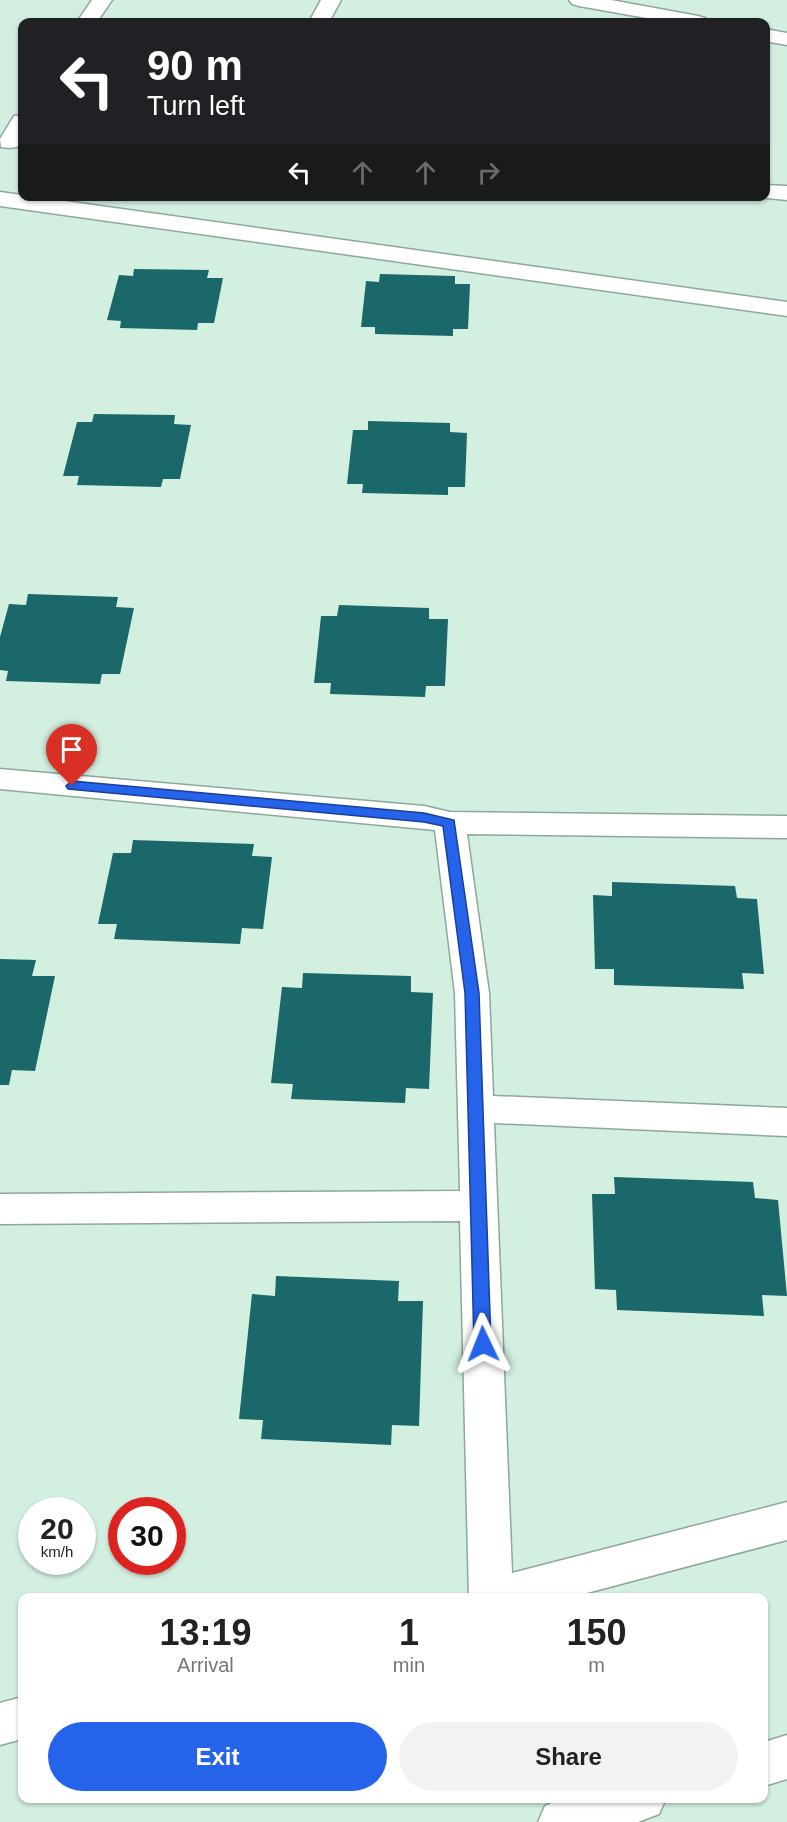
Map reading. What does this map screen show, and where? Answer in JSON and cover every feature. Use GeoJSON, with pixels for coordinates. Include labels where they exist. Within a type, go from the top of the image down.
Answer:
{"type":"FeatureCollection","features":[{"type":"Feature","properties":{"kind":"street"},"geometry":{"type":"LineString","coordinates":[[90,18],[102,0]]}},
{"type":"Feature","properties":{"kind":"street"},"geometry":{"type":"LineString","coordinates":[[321,18],[331,0]]}},
{"type":"Feature","properties":{"kind":"street"},"geometry":{"type":"LineString","coordinates":[[579,0],[676,18]]}},
{"type":"Feature","properties":{"kind":"street"},"geometry":{"type":"LineString","coordinates":[[770,36],[787,39]]}},
{"type":"Feature","properties":{"kind":"street"},"geometry":{"type":"LineString","coordinates":[[10,142],[18,128]]}},
{"type":"Feature","properties":{"kind":"street"},"geometry":{"type":"LineString","coordinates":[[770,192],[787,193]]}},
{"type":"Feature","properties":{"kind":"street"},"geometry":{"type":"LineString","coordinates":[[0,199],[787,309]]}},
{"type":"Feature","properties":{"kind":"street"},"geometry":{"type":"LineString","coordinates":[[0,779],[424,818],[450,823],[781,819]]}},
{"type":"Feature","properties":{"kind":"street"},"geometry":{"type":"LineString","coordinates":[[450,823],[472,993],[491,1593]]}},
{"type":"Feature","properties":{"kind":"street"},"geometry":{"type":"LineString","coordinates":[[475,1109],[787,1122]]}},
{"type":"Feature","properties":{"kind":"street"},"geometry":{"type":"LineString","coordinates":[[0,1209],[478,1206]]}},
{"type":"Feature","properties":{"kind":"street"},"geometry":{"type":"LineString","coordinates":[[510,1593],[787,1521]]}},
{"type":"Feature","properties":{"kind":"street"},"geometry":{"type":"LineString","coordinates":[[0,1724],[18,1719]]}},
{"type":"Feature","properties":{"kind":"street"},"geometry":{"type":"LineString","coordinates":[[768,1763],[787,1757]]}},
{"type":"Feature","properties":{"kind":"street"},"geometry":{"type":"LineString","coordinates":[[561,1822],[626,1803]]}},
{"type":"Feature","properties":{"kind":"building"},"geometry":{"type":"Polygon","coordinates":[[[134,269],[209,270],[207,278],[223,278],[214,323],[198,323],[197,330],[120,328],[121,321],[107,320],[119,275],[133,276],[134,269]]]}},
{"type":"Feature","properties":{"kind":"building"},"geometry":{"type":"Polygon","coordinates":[[[380,274],[455,276],[455,284],[470,284],[468,329],[453,329],[453,336],[375,334],[375,327],[361,327],[366,281],[379,282],[380,274]]]}},
{"type":"Feature","properties":{"kind":"building"},"geometry":{"type":"Polygon","coordinates":[[[94,414],[175,415],[174,424],[191,425],[180,479],[163,479],[161,487],[77,485],[79,476],[63,476],[77,422],[92,422],[94,414]]]}},
{"type":"Feature","properties":{"kind":"building"},"geometry":{"type":"Polygon","coordinates":[[[368,421],[450,423],[450,432],[467,433],[465,487],[448,487],[448,495],[362,493],[363,484],[347,484],[353,430],[368,430],[368,421]]]}},
{"type":"Feature","properties":{"kind":"building"},"geometry":{"type":"Polygon","coordinates":[[[28,594],[118,597],[116,607],[134,608],[120,674],[102,674],[100,684],[6,681],[8,671],[0,670],[0,637],[9,604],[26,605],[28,594]]]}},
{"type":"Feature","properties":{"kind":"building"},"geometry":{"type":"Polygon","coordinates":[[[339,605],[429,608],[429,619],[448,619],[445,686],[426,686],[425,697],[330,694],[331,683],[314,683],[321,616],[337,616],[339,605]]]}},
{"type":"Feature","properties":{"kind":"building"},"geometry":{"type":"Polygon","coordinates":[[[133,840],[254,844],[252,856],[272,857],[263,929],[242,928],[240,944],[114,939],[117,924],[98,924],[113,853],[131,853],[133,840]]]}},
{"type":"Feature","properties":{"kind":"building"},"geometry":{"type":"Polygon","coordinates":[[[612,882],[735,886],[737,898],[757,899],[764,974],[742,973],[744,989],[614,985],[614,969],[595,969],[593,895],[612,896],[612,882]]]}},
{"type":"Feature","properties":{"kind":"building"},"geometry":{"type":"Polygon","coordinates":[[[0,959],[36,960],[32,976],[55,976],[35,1071],[12,1070],[9,1085],[0,1085],[0,959]]]}},
{"type":"Feature","properties":{"kind":"building"},"geometry":{"type":"Polygon","coordinates":[[[303,973],[411,976],[411,992],[433,993],[429,1089],[406,1088],[405,1103],[291,1099],[293,1084],[271,1083],[282,987],[302,988],[303,973]]]}},
{"type":"Feature","properties":{"kind":"building"},"geometry":{"type":"Polygon","coordinates":[[[614,1177],[753,1182],[755,1198],[778,1200],[787,1296],[762,1295],[764,1316],[617,1310],[616,1290],[595,1289],[592,1194],[615,1194],[614,1177]]]}},
{"type":"Feature","properties":{"kind":"building"},"geometry":{"type":"Polygon","coordinates":[[[276,1276],[399,1281],[398,1301],[423,1301],[419,1426],[392,1425],[391,1445],[261,1439],[263,1420],[239,1419],[252,1294],[275,1296],[276,1276]]]}},
{"type":"Feature","properties":{"kind":"route"},"geometry":{"type":"LineString","coordinates":[[72,786],[424,818],[450,823],[472,993],[483,1344]]}}]}
